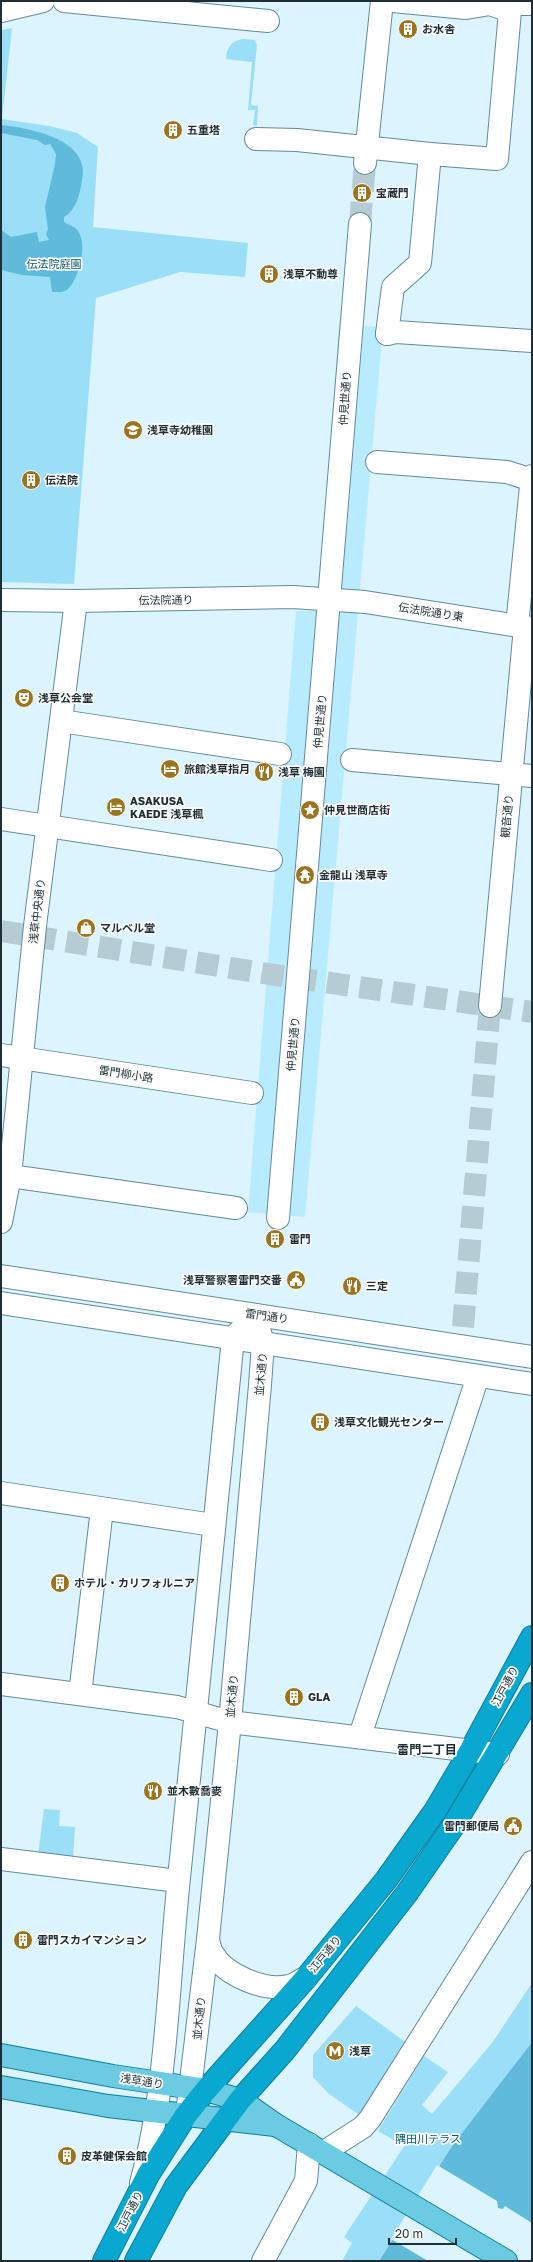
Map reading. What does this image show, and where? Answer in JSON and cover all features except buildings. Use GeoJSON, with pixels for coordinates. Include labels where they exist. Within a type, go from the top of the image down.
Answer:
{"type":"FeatureCollection","features":[{"type":"Feature","properties":{"kind":"highway","name":"江戸通り"},"geometry":{"type":"LineString","coordinates":[[104,2261],[138,2194],[186,2115],[199,2089],[306,1978],[386,1880],[435,1811],[471,1750],[532,1637]]}},
{"type":"Feature","properties":{"kind":"highway"},"geometry":{"type":"LineString","coordinates":[[136,2261],[176,2186],[240,2100],[285,2050],[407,1893],[452,1828],[531,1698]]}},
{"type":"Feature","properties":{"kind":"highway"},"geometry":{"type":"LineString","coordinates":[[176,2186],[186,2115]]}},
{"type":"Feature","properties":{"kind":"main road","name":"浅草通り"},"geometry":{"type":"LineString","coordinates":[[1,2055],[160,2084],[199,2089],[240,2100],[276,2125],[370,2179],[506,2261]]}},
{"type":"Feature","properties":{"kind":"main road","name":"浅草通り"},"geometry":{"type":"LineString","coordinates":[[1,2086],[108,2106],[276,2125]]}},
{"type":"Feature","properties":{"kind":"street"},"geometry":{"type":"LineString","coordinates":[[1,11],[43,1]]}},
{"type":"Feature","properties":{"kind":"street"},"geometry":{"type":"LineString","coordinates":[[64,1],[157,6],[268,21]]}},
{"type":"Feature","properties":{"kind":"street"},"geometry":{"type":"LineString","coordinates":[[366,155],[384,1],[466,8],[490,3],[532,4]]}},
{"type":"Feature","properties":{"kind":"street"},"geometry":{"type":"LineString","coordinates":[[256,139],[366,155],[430,154],[496,159],[510,11],[490,3]]}},
{"type":"Feature","properties":{"kind":"street"},"geometry":{"type":"LineString","coordinates":[[430,154],[420,263],[393,287],[390,325],[387,334],[396,332],[532,342]]}},
{"type":"Feature","properties":{"kind":"street","name":"仲見世通り"},"geometry":{"type":"LineString","coordinates":[[278,1218],[360,224]]}},
{"type":"Feature","properties":{"kind":"street"},"geometry":{"type":"LineString","coordinates":[[377,462],[507,472],[532,480]]}},
{"type":"Feature","properties":{"kind":"street","name":"観音通り"},"geometry":{"type":"LineString","coordinates":[[490,1006],[522,775],[525,627],[532,476]]}},
{"type":"Feature","properties":{"kind":"street","name":"伝法院通り"},"geometry":{"type":"LineString","coordinates":[[1,600],[76,601],[293,597],[330,599]]}},
{"type":"Feature","properties":{"kind":"street","name":"伝法院通り東"},"geometry":{"type":"LineString","coordinates":[[330,599],[365,602],[525,627]]}},
{"type":"Feature","properties":{"kind":"street","name":"浅草中央通り"},"geometry":{"type":"LineString","coordinates":[[1,1222],[7,1164],[11,1056],[48,828],[76,601]]}},
{"type":"Feature","properties":{"kind":"street"},"geometry":{"type":"LineString","coordinates":[[61,721],[280,754]]}},
{"type":"Feature","properties":{"kind":"street"},"geometry":{"type":"LineString","coordinates":[[352,760],[522,775]]}},
{"type":"Feature","properties":{"kind":"street"},"geometry":{"type":"LineString","coordinates":[[1,819],[48,828],[271,860]]}},
{"type":"Feature","properties":{"kind":"street","name":"雷門柳小路"},"geometry":{"type":"LineString","coordinates":[[11,1056],[252,1093]]}},
{"type":"Feature","properties":{"kind":"street"},"geometry":{"type":"LineString","coordinates":[[7,1164],[236,1208]]}},
{"type":"Feature","properties":{"kind":"street","name":"雷門通り"},"geometry":{"type":"LineString","coordinates":[[1,1276],[532,1357]]}},
{"type":"Feature","properties":{"kind":"street"},"geometry":{"type":"LineString","coordinates":[[1,1302],[532,1384]]}},
{"type":"Feature","properties":{"kind":"street"},"geometry":{"type":"LineString","coordinates":[[138,2194],[157,2112],[172,1967],[178,1881],[232,1338],[255,1315]]}},
{"type":"Feature","properties":{"kind":"street","name":"並木通り"},"geometry":{"type":"LineString","coordinates":[[199,2089],[204,1968],[230,1722],[263,1343],[255,1315]]}},
{"type":"Feature","properties":{"kind":"street"},"geometry":{"type":"LineString","coordinates":[[360,1736],[478,1376]]}},
{"type":"Feature","properties":{"kind":"street"},"geometry":{"type":"LineString","coordinates":[[1,1493],[213,1525]]}},
{"type":"Feature","properties":{"kind":"street"},"geometry":{"type":"LineString","coordinates":[[80,1694],[102,1508]]}},
{"type":"Feature","properties":{"kind":"street"},"geometry":{"type":"LineString","coordinates":[[1,1684],[177,1707],[230,1722],[360,1736],[498,1754]]}},
{"type":"Feature","properties":{"kind":"street"},"geometry":{"type":"LineString","coordinates":[[1,1858],[178,1881]]}},
{"type":"Feature","properties":{"kind":"street"},"geometry":{"type":"LineString","coordinates":[[263,2261],[306,2181],[317,2148],[364,2127],[532,1862]]}},
{"type":"Feature","properties":{"kind":"street"},"geometry":{"type":"LineString","coordinates":[[208,1939],[212,1954],[221,1964],[240,1976],[273,1987],[290,1986],[306,1978]]}},
{"type":"Feature","properties":{"kind":"street"},"geometry":{"type":"LineString","coordinates":[[172,1967],[176,1976],[186,1982],[198,1978],[204,1968]]}},
{"type":"Feature","properties":{"kind":"shaded area"},"geometry":{"type":"Polygon","coordinates":[[[1,125],[23,128],[48,135],[70,147],[78,155],[82,165],[83,176],[77,200],[71,211],[64,217],[64,222],[79,232],[82,241],[82,255],[76,277],[73,283],[65,291],[52,292],[50,277],[22,275],[1,270],[1,230],[11,237],[37,232],[39,242],[49,240],[46,234],[48,229],[45,207],[56,154],[50,144],[45,145],[37,140],[1,133],[1,125]]]}},
{"type":"Feature","properties":{"kind":"shaded area","name":"仲見世商店街"},"geometry":{"type":"Polygon","coordinates":[[[339,324],[383,327],[305,1217],[248,1212],[296,611],[318,611],[339,324]]]}},
{"type":"Feature","properties":{"kind":"shaded area"},"geometry":{"type":"Polygon","coordinates":[[[532,2042],[532,2261],[379,2261],[452,2146],[532,2042]]]}},
{"type":"Feature","properties":{"kind":"green space","name":"伝法院庭園"},"geometry":{"type":"Polygon","coordinates":[[[12,28],[2,119],[49,126],[77,133],[98,147],[93,227],[248,243],[245,277],[180,272],[96,298],[74,584],[1,582],[1,30],[12,28]]]}},
{"type":"Feature","properties":{"kind":"green space"},"geometry":{"type":"Polygon","coordinates":[[[243,39],[255,40],[257,45],[251,105],[258,106],[257,126],[253,125],[255,110],[248,110],[252,62],[226,59],[227,51],[230,45],[235,41],[243,39]]]}},
{"type":"Feature","properties":{"kind":"green space"},"geometry":{"type":"Polygon","coordinates":[[[44,1809],[60,1810],[59,1826],[75,1827],[73,1859],[38,1855],[44,1809]]]}},
{"type":"Feature","properties":{"kind":"green space","name":"隅田川テラス"},"geometry":{"type":"Polygon","coordinates":[[[532,1983],[532,2042],[452,2146],[379,2261],[342,2261],[352,2243],[344,2237],[405,2145],[404,2133],[397,2142],[378,2131],[424,2056],[448,2072],[422,2105],[432,2114],[492,2043],[532,1983]]]}},
{"type":"Feature","properties":{"kind":"green space"},"geometry":{"type":"Polygon","coordinates":[[[356,2006],[412,2047],[363,2113],[358,2114],[329,2094],[313,2077],[313,2055],[356,2006]]]}},
{"type":"Feature","properties":{"kind":"pier"},"geometry":{"type":"Polygon","coordinates":[[[437,2165],[497,2201],[498,2208],[503,2209],[505,2206],[532,2223],[532,2261],[428,2261],[391,2239],[437,2165]]]}},
{"type":"Feature","properties":{"kind":"tunnel"},"geometry":{"type":"LineString","coordinates":[[360,224],[365,163]]}},
{"type":"Feature","properties":{"kind":"tunnel"},"geometry":{"type":"LineString","coordinates":[[1,931],[262,973],[532,1012]]}},
{"type":"Feature","properties":{"kind":"tunnel"},"geometry":{"type":"LineString","coordinates":[[463,1327],[490,1006]]}},
{"type":"Feature","properties":{"kind":"place","name":"お水舎"},"geometry":{"type":"Point","coordinates":[408,29]}},
{"type":"Feature","properties":{"kind":"place","name":"五重塔"},"geometry":{"type":"Point","coordinates":[173,130]}},
{"type":"Feature","properties":{"kind":"place","name":"宝蔵門"},"geometry":{"type":"Point","coordinates":[362,193]}},
{"type":"Feature","properties":{"kind":"place","name":"浅草不動尊"},"geometry":{"type":"Point","coordinates":[269,274]}},
{"type":"Feature","properties":{"kind":"place","name":"浅草寺幼稚園"},"geometry":{"type":"Point","coordinates":[133,430]}},
{"type":"Feature","properties":{"kind":"place","name":"伝法院"},"geometry":{"type":"Point","coordinates":[31,480]}},
{"type":"Feature","properties":{"kind":"place","name":"浅草公会堂"},"geometry":{"type":"Point","coordinates":[24,698]}},
{"type":"Feature","properties":{"kind":"place","name":"旅館浅草指月"},"geometry":{"type":"Point","coordinates":[170,769]}},
{"type":"Feature","properties":{"kind":"place","name":"浅草 梅園"},"geometry":{"type":"Point","coordinates":[264,772]}},
{"type":"Feature","properties":{"kind":"place","name":"ASAKUSA KAEDE 浅草楓"},"geometry":{"type":"Point","coordinates":[116,807]}},
{"type":"Feature","properties":{"kind":"place","name":"仲見世商店街"},"geometry":{"type":"Point","coordinates":[310,810]}},
{"type":"Feature","properties":{"kind":"place","name":"金龍山 浅草寺"},"geometry":{"type":"Point","coordinates":[305,875]}},
{"type":"Feature","properties":{"kind":"place","name":"マルベル堂"},"geometry":{"type":"Point","coordinates":[86,928]}},
{"type":"Feature","properties":{"kind":"place","name":"雷門"},"geometry":{"type":"Point","coordinates":[275,1239]}},
{"type":"Feature","properties":{"kind":"place","name":"浅草警察署雷門交番"},"geometry":{"type":"Point","coordinates":[296,1280]}},
{"type":"Feature","properties":{"kind":"place","name":"三定"},"geometry":{"type":"Point","coordinates":[352,1286]}},
{"type":"Feature","properties":{"kind":"place","name":"浅草文化観光センター"},"geometry":{"type":"Point","coordinates":[320,1422]}},
{"type":"Feature","properties":{"kind":"place","name":"ホテル・カリフォルニア"},"geometry":{"type":"Point","coordinates":[60,1583]}},
{"type":"Feature","properties":{"kind":"place","name":"GLA"},"geometry":{"type":"Point","coordinates":[294,1697]}},
{"type":"Feature","properties":{"kind":"place","name":"並木數喬麥"},"geometry":{"type":"Point","coordinates":[153,1791]}},
{"type":"Feature","properties":{"kind":"place","name":"雷門郵便局"},"geometry":{"type":"Point","coordinates":[513,1826]}},
{"type":"Feature","properties":{"kind":"place","name":"雷門スカイマンション"},"geometry":{"type":"Point","coordinates":[23,1940]}},
{"type":"Feature","properties":{"kind":"place","name":"浅草"},"geometry":{"type":"Point","coordinates":[335,2051]}},
{"type":"Feature","properties":{"kind":"place","name":"皮革健保会館"},"geometry":{"type":"Point","coordinates":[67,2156]}},
{"type":"Feature","properties":{"kind":"district","name":"雷門二丁目"},"geometry":{"type":"Point","coordinates":[427,1750]}}]}
